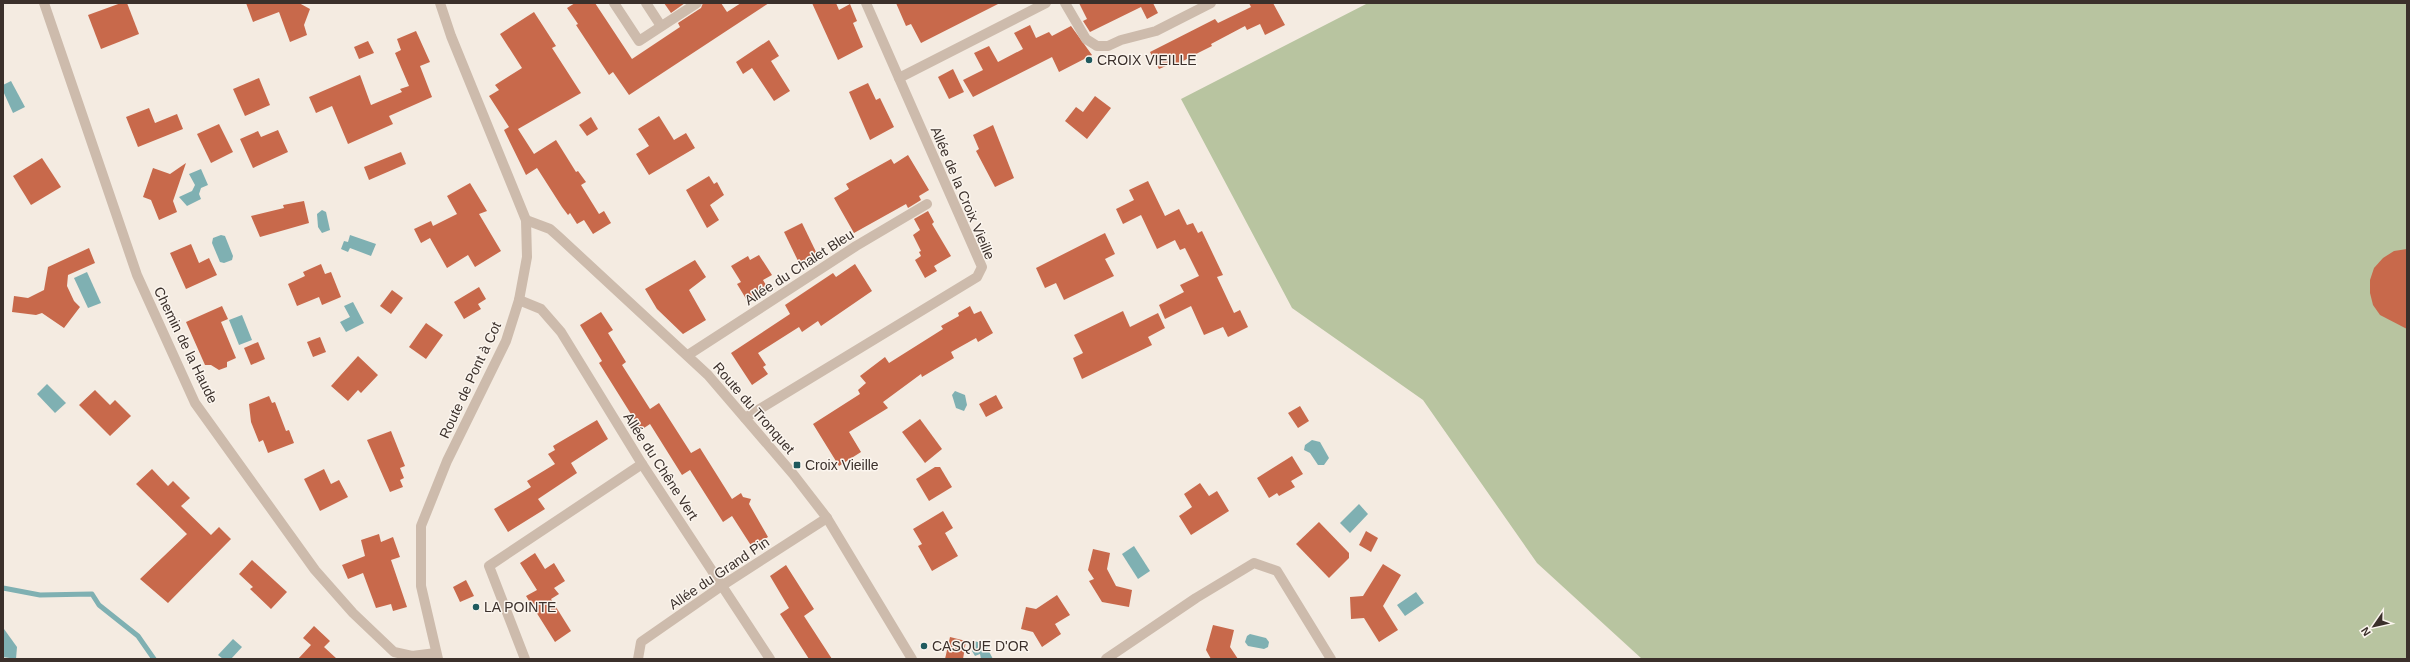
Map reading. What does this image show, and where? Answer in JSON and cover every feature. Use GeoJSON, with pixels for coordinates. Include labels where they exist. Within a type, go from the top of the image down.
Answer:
{"type":"FeatureCollection","features":[{"type":"Feature","properties":{"kind":"street","name":"Chemin de la Haude"},"geometry":{"type":"LineString","coordinates":[[44,3],[137,275],[195,403],[315,570],[353,613],[394,652],[412,656],[437,656]]}},
{"type":"Feature","properties":{"kind":"street","name":"Route de Pont à Cot"},"geometry":{"type":"LineString","coordinates":[[437,656],[421,586],[421,526],[447,461],[506,341],[519,300],[527,257],[526,220],[451,36],[440,3]]}},
{"type":"Feature","properties":{"kind":"street"},"geometry":{"type":"LineString","coordinates":[[614,3],[639,41],[697,3]]}},
{"type":"Feature","properties":{"kind":"street"},"geometry":{"type":"LineString","coordinates":[[646,3],[661,26]]}},
{"type":"Feature","properties":{"kind":"street","name":"Allée de la Croix Vieille"},"geometry":{"type":"LineString","coordinates":[[745,418],[977,277],[982,267],[866,3]]}},
{"type":"Feature","properties":{"kind":"street"},"geometry":{"type":"LineString","coordinates":[[899,78],[1046,3]]}},
{"type":"Feature","properties":{"kind":"street"},"geometry":{"type":"LineString","coordinates":[[1065,3],[1086,40],[1097,46],[1108,46],[1122,40],[1156,32],[1211,3]]}},
{"type":"Feature","properties":{"kind":"street","name":"Allée du Chalet Bleu"},"geometry":{"type":"LineString","coordinates":[[688,355],[856,246],[927,204]]}},
{"type":"Feature","properties":{"kind":"street","name":"Route du Tronquet"},"geometry":{"type":"LineString","coordinates":[[526,220],[550,229],[688,355],[724,392],[827,518],[912,659]]}},
{"type":"Feature","properties":{"kind":"street","name":"Allée du Chêne Vert"},"geometry":{"type":"LineString","coordinates":[[519,300],[541,309],[561,332],[642,464],[723,585],[770,659]]}},
{"type":"Feature","properties":{"kind":"street"},"geometry":{"type":"LineString","coordinates":[[525,659],[489,566],[642,464]]}},
{"type":"Feature","properties":{"kind":"street","name":"Allée du Grand Pin"},"geometry":{"type":"LineString","coordinates":[[638,659],[641,642],[723,585],[827,518]]}},
{"type":"Feature","properties":{"kind":"street"},"geometry":{"type":"LineString","coordinates":[[1106,659],[1196,598],[1254,563],[1277,571],[1331,659]]}},
{"type":"Feature","properties":{"kind":"green space"},"geometry":{"type":"Polygon","coordinates":[[[1368,3],[2407,3],[2407,659],[1642,659],[1537,563],[1423,400],[1292,308],[1181,99],[1368,3]]]}},
{"type":"Feature","properties":{"kind":"water"},"geometry":{"type":"Polygon","coordinates":[[[11,81],[25,107],[13,113],[3,91],[3,85],[11,81]]]}},
{"type":"Feature","properties":{"kind":"water"},"geometry":{"type":"Polygon","coordinates":[[[201,169],[208,185],[201,188],[199,194],[201,199],[187,206],[179,197],[192,191],[195,185],[189,174],[201,169]]]}},
{"type":"Feature","properties":{"kind":"water"},"geometry":{"type":"Polygon","coordinates":[[[322,210],[326,212],[330,230],[322,233],[318,227],[317,214],[322,210]]]}},
{"type":"Feature","properties":{"kind":"water"},"geometry":{"type":"Polygon","coordinates":[[[221,235],[225,236],[233,256],[232,260],[224,263],[220,262],[212,243],[213,238],[221,235]]]}},
{"type":"Feature","properties":{"kind":"water"},"geometry":{"type":"Polygon","coordinates":[[[350,235],[376,244],[371,256],[350,248],[348,252],[341,249],[344,241],[348,242],[350,235]]]}},
{"type":"Feature","properties":{"kind":"water"},"geometry":{"type":"Polygon","coordinates":[[[87,272],[101,303],[88,308],[74,278],[87,272]]]}},
{"type":"Feature","properties":{"kind":"water"},"geometry":{"type":"Polygon","coordinates":[[[353,302],[364,323],[346,332],[340,322],[350,317],[344,306],[353,302]]]}},
{"type":"Feature","properties":{"kind":"water"},"geometry":{"type":"Polygon","coordinates":[[[242,315],[252,340],[239,345],[229,320],[242,315]]]}},
{"type":"Feature","properties":{"kind":"water"},"geometry":{"type":"Polygon","coordinates":[[[47,384],[66,403],[55,413],[37,394],[47,384]]]}},
{"type":"Feature","properties":{"kind":"water"},"geometry":{"type":"Polygon","coordinates":[[[955,391],[965,395],[967,405],[964,411],[956,408],[952,395],[955,391]]]}},
{"type":"Feature","properties":{"kind":"water"},"geometry":{"type":"Polygon","coordinates":[[[1312,440],[1320,442],[1329,458],[1324,465],[1318,465],[1310,453],[1304,450],[1305,445],[1312,440]]]}},
{"type":"Feature","properties":{"kind":"water"},"geometry":{"type":"Polygon","coordinates":[[[1359,504],[1368,514],[1350,533],[1340,523],[1359,504]]]}},
{"type":"Feature","properties":{"kind":"water"},"geometry":{"type":"Polygon","coordinates":[[[1134,546],[1150,571],[1138,579],[1122,554],[1134,546]]]}},
{"type":"Feature","properties":{"kind":"water"},"geometry":{"type":"Polygon","coordinates":[[[1416,592],[1424,603],[1405,616],[1397,605],[1416,592]]]}},
{"type":"Feature","properties":{"kind":"water"},"geometry":{"type":"Polygon","coordinates":[[[4,629],[17,647],[16,659],[3,657],[4,629]]]}},
{"type":"Feature","properties":{"kind":"water"},"geometry":{"type":"Polygon","coordinates":[[[1250,634],[1266,638],[1269,642],[1268,647],[1264,649],[1248,646],[1245,642],[1247,636],[1250,634]]]}},
{"type":"Feature","properties":{"kind":"water"},"geometry":{"type":"Polygon","coordinates":[[[233,639],[242,647],[231,659],[223,659],[218,655],[233,639]]]}},
{"type":"Feature","properties":{"kind":"water"},"geometry":{"type":"Polygon","coordinates":[[[974,641],[985,644],[993,659],[981,659],[980,654],[975,656],[972,651],[974,641]]]}},
{"type":"Feature","properties":{"kind":"building"},"geometry":{"type":"Polygon","coordinates":[[[121,3],[127,3],[139,34],[101,49],[88,15],[121,3]]]}},
{"type":"Feature","properties":{"kind":"building"},"geometry":{"type":"Polygon","coordinates":[[[246,3],[299,3],[310,9],[304,25],[307,35],[290,42],[279,12],[253,22],[246,3]]]}},
{"type":"Feature","properties":{"kind":"building"},"geometry":{"type":"Polygon","coordinates":[[[575,3],[595,3],[632,59],[680,27],[678,23],[701,8],[703,3],[721,3],[727,12],[741,3],[769,3],[629,95],[613,72],[609,75],[576,25],[578,24],[567,8],[575,3]]]}},
{"type":"Feature","properties":{"kind":"building"},"geometry":{"type":"Polygon","coordinates":[[[664,3],[685,3],[671,13],[664,3]]]}},
{"type":"Feature","properties":{"kind":"building"},"geometry":{"type":"Polygon","coordinates":[[[812,3],[836,3],[839,10],[850,4],[857,21],[853,23],[863,47],[838,60],[812,3]]]}},
{"type":"Feature","properties":{"kind":"building"},"geometry":{"type":"Polygon","coordinates":[[[896,3],[1000,3],[921,43],[911,24],[906,26],[896,3]]]}},
{"type":"Feature","properties":{"kind":"building"},"geometry":{"type":"Polygon","coordinates":[[[1079,3],[1153,3],[1158,13],[1147,19],[1141,7],[1090,32],[1083,21],[1087,19],[1079,3]]]}},
{"type":"Feature","properties":{"kind":"building"},"geometry":{"type":"Polygon","coordinates":[[[1249,3],[1273,3],[1285,25],[1265,35],[1260,24],[1247,30],[1245,26],[1211,44],[1212,46],[1174,66],[1173,63],[1159,69],[1150,52],[1215,19],[1218,23],[1251,7],[1249,3]]]}},
{"type":"Feature","properties":{"kind":"building"},"geometry":{"type":"Polygon","coordinates":[[[534,12],[556,46],[552,48],[581,93],[518,129],[534,154],[556,140],[576,172],[578,171],[586,182],[581,185],[599,214],[604,211],[611,223],[593,234],[584,220],[577,224],[570,213],[568,215],[537,168],[526,175],[504,130],[509,127],[489,96],[499,90],[495,85],[522,68],[500,34],[534,12]]]}},
{"type":"Feature","properties":{"kind":"building"},"geometry":{"type":"Polygon","coordinates":[[[1030,25],[1036,38],[1049,32],[1052,36],[1071,26],[1092,55],[1059,72],[1052,57],[973,97],[963,80],[983,70],[974,53],[989,46],[998,62],[1023,49],[1014,33],[1030,25]]]}},
{"type":"Feature","properties":{"kind":"building"},"geometry":{"type":"Polygon","coordinates":[[[416,31],[430,62],[420,66],[432,97],[389,116],[393,124],[348,144],[332,106],[316,113],[309,97],[360,75],[371,105],[402,92],[400,89],[409,86],[395,53],[401,50],[397,39],[416,31]]]}},
{"type":"Feature","properties":{"kind":"building"},"geometry":{"type":"Polygon","coordinates":[[[769,40],[779,56],[771,61],[790,91],[774,101],[752,68],[743,74],[736,62],[769,40]]]}},
{"type":"Feature","properties":{"kind":"building"},"geometry":{"type":"Polygon","coordinates":[[[368,41],[374,53],[359,59],[354,47],[368,41]]]}},
{"type":"Feature","properties":{"kind":"building"},"geometry":{"type":"Polygon","coordinates":[[[953,69],[964,92],[949,99],[938,77],[953,69]]]}},
{"type":"Feature","properties":{"kind":"building"},"geometry":{"type":"Polygon","coordinates":[[[259,78],[270,105],[245,116],[233,89],[259,78]]]}},
{"type":"Feature","properties":{"kind":"building"},"geometry":{"type":"Polygon","coordinates":[[[868,83],[876,100],[880,98],[894,127],[870,140],[849,92],[868,83]]]}},
{"type":"Feature","properties":{"kind":"building"},"geometry":{"type":"Polygon","coordinates":[[[1095,96],[1111,108],[1087,139],[1065,121],[1076,107],[1083,112],[1095,96]]]}},
{"type":"Feature","properties":{"kind":"building"},"geometry":{"type":"Polygon","coordinates":[[[149,108],[155,123],[177,114],[183,129],[138,147],[126,117],[149,108]]]}},
{"type":"Feature","properties":{"kind":"building"},"geometry":{"type":"Polygon","coordinates":[[[659,116],[674,140],[686,133],[695,148],[649,175],[636,154],[649,146],[638,129],[659,116]]]}},
{"type":"Feature","properties":{"kind":"building"},"geometry":{"type":"Polygon","coordinates":[[[591,117],[598,129],[587,136],[579,125],[591,117]]]}},
{"type":"Feature","properties":{"kind":"building"},"geometry":{"type":"Polygon","coordinates":[[[219,124],[233,152],[211,163],[197,134],[219,124]]]}},
{"type":"Feature","properties":{"kind":"building"},"geometry":{"type":"Polygon","coordinates":[[[993,125],[1014,178],[995,187],[976,151],[979,149],[973,135],[993,125]]]}},
{"type":"Feature","properties":{"kind":"building"},"geometry":{"type":"Polygon","coordinates":[[[278,130],[288,152],[253,168],[240,139],[258,131],[261,137],[278,130]]]}},
{"type":"Feature","properties":{"kind":"building"},"geometry":{"type":"Polygon","coordinates":[[[401,152],[406,164],[369,180],[364,167],[401,152]]]}},
{"type":"Feature","properties":{"kind":"building"},"geometry":{"type":"Polygon","coordinates":[[[908,155],[929,190],[919,196],[921,200],[908,208],[906,204],[854,233],[834,198],[849,189],[846,184],[891,159],[894,164],[908,155]]]}},
{"type":"Feature","properties":{"kind":"building"},"geometry":{"type":"Polygon","coordinates":[[[42,158],[61,187],[31,205],[13,176],[42,158]]]}},
{"type":"Feature","properties":{"kind":"building"},"geometry":{"type":"Polygon","coordinates":[[[186,163],[173,201],[177,212],[159,220],[151,200],[143,197],[153,168],[170,174],[186,163]]]}},
{"type":"Feature","properties":{"kind":"building"},"geometry":{"type":"Polygon","coordinates":[[[709,176],[714,184],[717,182],[724,195],[710,205],[719,220],[707,228],[686,190],[709,176]]]}},
{"type":"Feature","properties":{"kind":"building"},"geometry":{"type":"Polygon","coordinates":[[[1148,181],[1165,216],[1179,209],[1187,225],[1193,223],[1198,233],[1202,231],[1223,275],[1217,277],[1234,313],[1240,310],[1248,327],[1228,337],[1223,327],[1204,335],[1191,306],[1165,319],[1159,305],[1184,292],[1180,285],[1199,276],[1185,248],[1180,250],[1175,240],[1157,249],[1141,215],[1123,224],[1116,209],[1134,200],[1129,190],[1148,181]]]}},
{"type":"Feature","properties":{"kind":"building"},"geometry":{"type":"Polygon","coordinates":[[[470,183],[487,211],[479,214],[501,251],[475,267],[468,255],[447,268],[430,238],[421,243],[414,229],[431,221],[433,226],[457,214],[447,196],[470,183]]]}},
{"type":"Feature","properties":{"kind":"building"},"geometry":{"type":"Polygon","coordinates":[[[304,201],[309,223],[260,237],[251,216],[284,208],[283,205],[304,201]]]}},
{"type":"Feature","properties":{"kind":"building"},"geometry":{"type":"Polygon","coordinates":[[[928,211],[934,222],[932,224],[951,256],[934,266],[937,271],[925,278],[915,260],[921,256],[919,252],[921,251],[913,235],[920,230],[914,219],[928,211]]]}},
{"type":"Feature","properties":{"kind":"building"},"geometry":{"type":"Polygon","coordinates":[[[802,223],[818,256],[800,265],[784,232],[802,223]]]}},
{"type":"Feature","properties":{"kind":"building"},"geometry":{"type":"Polygon","coordinates":[[[1105,233],[1115,254],[1105,259],[1114,276],[1064,300],[1056,283],[1045,288],[1036,268],[1105,233]]]}},
{"type":"Feature","properties":{"kind":"building"},"geometry":{"type":"Polygon","coordinates":[[[191,244],[199,263],[209,258],[217,275],[186,289],[170,253],[191,244]]]}},
{"type":"Feature","properties":{"kind":"building"},"geometry":{"type":"Polygon","coordinates":[[[89,248],[95,263],[68,275],[67,286],[74,301],[80,307],[64,328],[42,313],[36,315],[12,312],[14,296],[28,298],[44,290],[48,267],[89,248]]]}},
{"type":"Feature","properties":{"kind":"building"},"geometry":{"type":"Polygon","coordinates":[[[2407,249],[2407,329],[2380,315],[2373,305],[2370,293],[2370,280],[2374,268],[2383,258],[2394,251],[2407,249]]]}},
{"type":"Feature","properties":{"kind":"building"},"geometry":{"type":"Polygon","coordinates":[[[759,255],[772,275],[763,280],[769,290],[748,302],[737,284],[741,282],[731,266],[748,256],[750,260],[759,255]]]}},
{"type":"Feature","properties":{"kind":"building"},"geometry":{"type":"Polygon","coordinates":[[[695,260],[706,277],[689,290],[706,320],[683,334],[657,309],[645,289],[695,260]]]}},
{"type":"Feature","properties":{"kind":"building"},"geometry":{"type":"Polygon","coordinates":[[[321,264],[325,274],[331,272],[341,297],[322,305],[319,297],[297,306],[288,284],[305,276],[303,272],[321,264]]]}},
{"type":"Feature","properties":{"kind":"building"},"geometry":{"type":"Polygon","coordinates":[[[855,264],[872,291],[821,326],[818,321],[802,332],[799,327],[758,353],[766,365],[763,367],[768,374],[752,385],[731,353],[790,314],[785,305],[833,273],[836,277],[855,264]]]}},
{"type":"Feature","properties":{"kind":"building"},"geometry":{"type":"Polygon","coordinates":[[[479,287],[486,299],[478,304],[481,309],[464,319],[454,302],[479,287]]]}},
{"type":"Feature","properties":{"kind":"building"},"geometry":{"type":"Polygon","coordinates":[[[392,290],[403,298],[391,314],[380,306],[392,290]]]}},
{"type":"Feature","properties":{"kind":"building"},"geometry":{"type":"Polygon","coordinates":[[[222,306],[228,319],[221,322],[236,358],[227,362],[227,367],[219,370],[211,365],[205,365],[186,322],[222,306]]]}},
{"type":"Feature","properties":{"kind":"building"},"geometry":{"type":"Polygon","coordinates":[[[970,306],[974,314],[981,311],[993,333],[978,342],[976,338],[951,352],[954,358],[922,377],[921,374],[883,402],[888,408],[849,432],[861,452],[839,466],[813,424],[860,394],[858,390],[866,383],[860,376],[885,357],[889,363],[943,329],[941,326],[959,316],[958,313],[970,306]]]}},
{"type":"Feature","properties":{"kind":"building"},"geometry":{"type":"Polygon","coordinates":[[[1123,311],[1130,327],[1158,313],[1165,328],[1148,337],[1152,345],[1082,379],[1073,358],[1083,353],[1074,335],[1123,311]]]}},
{"type":"Feature","properties":{"kind":"building"},"geometry":{"type":"Polygon","coordinates":[[[601,312],[613,330],[608,333],[626,362],[622,365],[650,409],[659,403],[691,453],[700,448],[732,499],[741,493],[743,497],[751,499],[749,504],[768,537],[752,547],[732,516],[723,522],[690,470],[682,475],[650,424],[641,430],[599,363],[602,361],[580,325],[601,312]]]}},
{"type":"Feature","properties":{"kind":"building"},"geometry":{"type":"Polygon","coordinates":[[[426,323],[443,335],[426,359],[409,347],[426,323]]]}},
{"type":"Feature","properties":{"kind":"building"},"geometry":{"type":"Polygon","coordinates":[[[320,337],[326,352],[313,357],[307,342],[320,337]]]}},
{"type":"Feature","properties":{"kind":"building"},"geometry":{"type":"Polygon","coordinates":[[[258,342],[265,359],[251,365],[244,348],[258,342]]]}},
{"type":"Feature","properties":{"kind":"building"},"geometry":{"type":"Polygon","coordinates":[[[358,356],[378,375],[361,393],[358,390],[348,401],[331,386],[358,356]]]}},
{"type":"Feature","properties":{"kind":"building"},"geometry":{"type":"Polygon","coordinates":[[[95,390],[110,405],[115,400],[131,416],[110,436],[79,405],[95,390]]]}},
{"type":"Feature","properties":{"kind":"building"},"geometry":{"type":"Polygon","coordinates":[[[996,395],[1003,408],[986,417],[979,404],[996,395]]]}},
{"type":"Feature","properties":{"kind":"building"},"geometry":{"type":"Polygon","coordinates":[[[269,396],[272,403],[275,402],[286,431],[289,430],[294,443],[268,453],[263,440],[259,442],[251,422],[249,404],[269,396]]]}},
{"type":"Feature","properties":{"kind":"building"},"geometry":{"type":"Polygon","coordinates":[[[1300,406],[1309,421],[1298,428],[1288,413],[1300,406]]]}},
{"type":"Feature","properties":{"kind":"building"},"geometry":{"type":"Polygon","coordinates":[[[920,419],[942,449],[925,463],[902,432],[920,419]]]}},
{"type":"Feature","properties":{"kind":"building"},"geometry":{"type":"Polygon","coordinates":[[[597,420],[608,439],[571,463],[577,473],[538,499],[545,509],[508,532],[494,509],[531,487],[527,481],[555,464],[548,454],[555,450],[553,446],[597,420]]]}},
{"type":"Feature","properties":{"kind":"building"},"geometry":{"type":"Polygon","coordinates":[[[391,431],[405,466],[400,468],[404,478],[400,480],[403,487],[390,492],[367,440],[391,431]]]}},
{"type":"Feature","properties":{"kind":"building"},"geometry":{"type":"Polygon","coordinates":[[[1292,456],[1303,474],[1291,481],[1295,487],[1279,496],[1277,493],[1269,498],[1257,478],[1292,456]]]}},
{"type":"Feature","properties":{"kind":"building"},"geometry":{"type":"Polygon","coordinates":[[[935,467],[940,467],[952,487],[929,501],[916,479],[935,467]]]}},
{"type":"Feature","properties":{"kind":"building"},"geometry":{"type":"Polygon","coordinates":[[[152,469],[168,486],[173,481],[190,498],[181,506],[211,535],[219,527],[231,539],[168,603],[140,579],[187,534],[136,484],[152,469]]]}},
{"type":"Feature","properties":{"kind":"building"},"geometry":{"type":"Polygon","coordinates":[[[324,469],[331,484],[339,480],[348,497],[320,511],[304,479],[324,469]]]}},
{"type":"Feature","properties":{"kind":"building"},"geometry":{"type":"Polygon","coordinates":[[[1200,483],[1209,496],[1217,491],[1229,511],[1191,535],[1179,516],[1192,507],[1184,494],[1200,483]]]}},
{"type":"Feature","properties":{"kind":"building"},"geometry":{"type":"Polygon","coordinates":[[[943,511],[953,528],[945,533],[958,556],[932,571],[918,546],[922,544],[913,529],[943,511]]]}},
{"type":"Feature","properties":{"kind":"building"},"geometry":{"type":"Polygon","coordinates":[[[1319,522],[1349,553],[1349,558],[1329,578],[1296,544],[1319,522]]]}},
{"type":"Feature","properties":{"kind":"building"},"geometry":{"type":"Polygon","coordinates":[[[1366,531],[1378,538],[1371,552],[1359,545],[1366,531]]]}},
{"type":"Feature","properties":{"kind":"building"},"geometry":{"type":"Polygon","coordinates":[[[379,534],[381,542],[393,537],[400,557],[391,560],[407,607],[393,611],[391,604],[376,608],[363,573],[348,579],[342,565],[365,556],[361,540],[379,534]]]}},
{"type":"Feature","properties":{"kind":"building"},"geometry":{"type":"Polygon","coordinates":[[[1093,549],[1110,553],[1107,569],[1116,586],[1132,590],[1129,607],[1102,602],[1089,581],[1094,579],[1088,570],[1093,549]]]}},
{"type":"Feature","properties":{"kind":"building"},"geometry":{"type":"Polygon","coordinates":[[[535,553],[545,569],[554,563],[565,581],[554,588],[559,594],[551,599],[571,631],[555,642],[526,596],[537,590],[520,563],[535,553]]]}},
{"type":"Feature","properties":{"kind":"building"},"geometry":{"type":"Polygon","coordinates":[[[252,560],[287,592],[271,609],[250,589],[253,587],[239,574],[252,560]]]}},
{"type":"Feature","properties":{"kind":"building"},"geometry":{"type":"Polygon","coordinates":[[[1383,564],[1401,575],[1383,606],[1398,630],[1379,642],[1364,618],[1351,619],[1350,597],[1363,596],[1383,564]]]}},
{"type":"Feature","properties":{"kind":"building"},"geometry":{"type":"Polygon","coordinates":[[[786,565],[814,609],[804,616],[832,659],[809,659],[780,614],[789,608],[770,576],[786,565]]]}},
{"type":"Feature","properties":{"kind":"building"},"geometry":{"type":"Polygon","coordinates":[[[466,580],[474,596],[460,602],[453,587],[466,580]]]}},
{"type":"Feature","properties":{"kind":"building"},"geometry":{"type":"Polygon","coordinates":[[[1057,595],[1070,615],[1055,624],[1061,634],[1042,647],[1033,632],[1021,629],[1026,607],[1036,609],[1057,595]]]}},
{"type":"Feature","properties":{"kind":"building"},"geometry":{"type":"Polygon","coordinates":[[[1213,625],[1234,630],[1230,647],[1238,659],[1211,659],[1206,650],[1213,625]]]}},
{"type":"Feature","properties":{"kind":"building"},"geometry":{"type":"Polygon","coordinates":[[[314,626],[330,641],[324,647],[337,659],[298,659],[311,645],[303,638],[314,626]]]}},
{"type":"Feature","properties":{"kind":"building"},"geometry":{"type":"Polygon","coordinates":[[[950,637],[966,641],[963,659],[945,659],[950,637]]]}},
{"type":"Feature","properties":{"kind":"waterway"},"geometry":{"type":"LineString","coordinates":[[3,588],[40,595],[92,594],[99,605],[138,636],[154,659]]}},
{"type":"Feature","properties":{"kind":"place","name":"CROIX VIEILLE"},"geometry":{"type":"Point","coordinates":[1089,60]}},
{"type":"Feature","properties":{"kind":"place","name":"Croix Vieille"},"geometry":{"type":"Point","coordinates":[797,465]}},
{"type":"Feature","properties":{"kind":"place","name":"LA POINTE"},"geometry":{"type":"Point","coordinates":[476,607]}},
{"type":"Feature","properties":{"kind":"place","name":"CASQUE D'OR"},"geometry":{"type":"Point","coordinates":[924,646]}}]}
